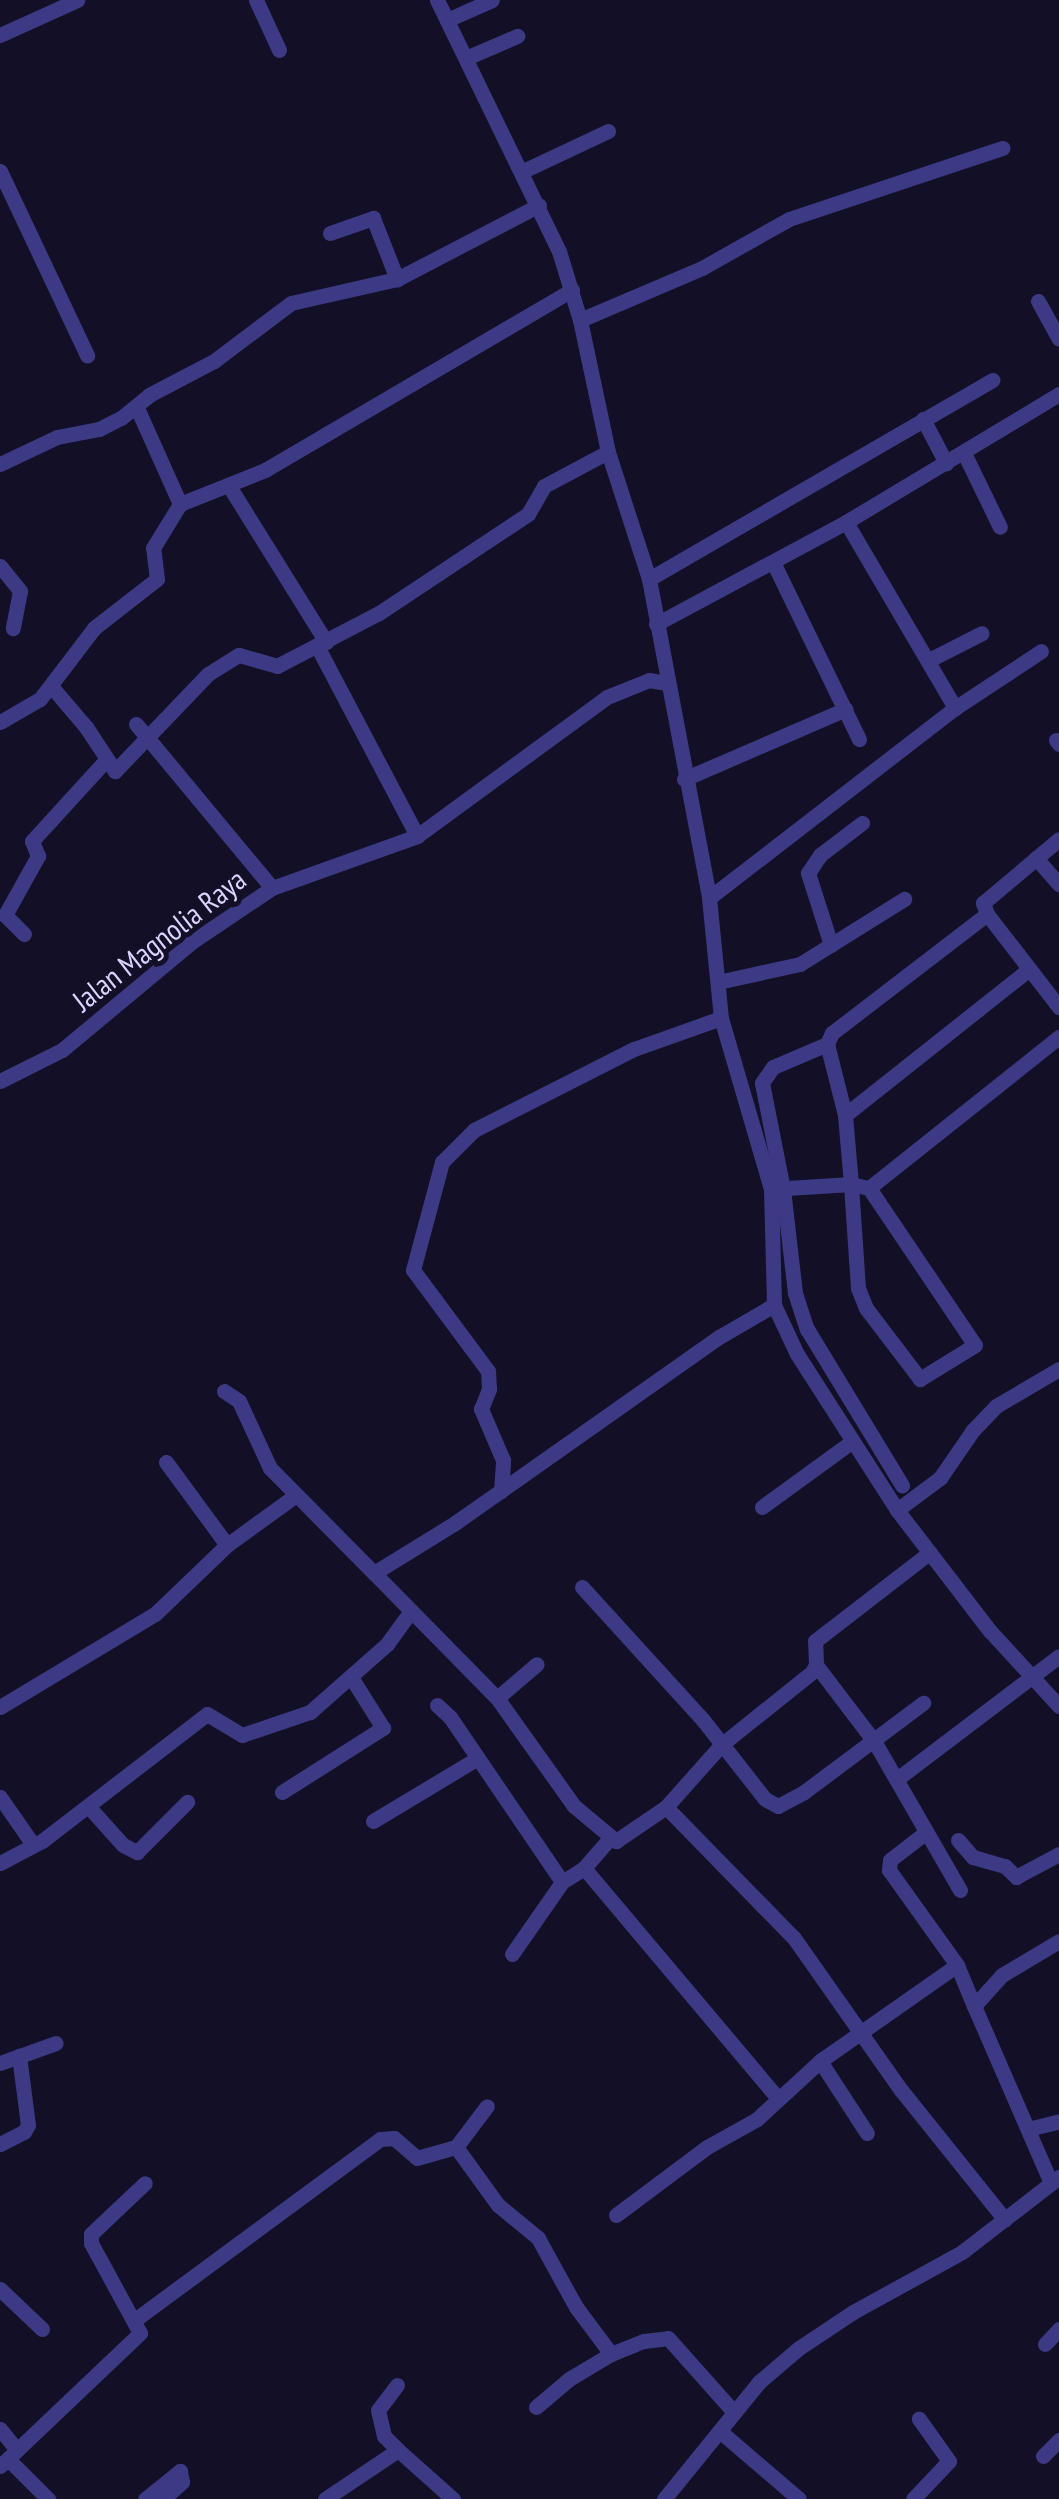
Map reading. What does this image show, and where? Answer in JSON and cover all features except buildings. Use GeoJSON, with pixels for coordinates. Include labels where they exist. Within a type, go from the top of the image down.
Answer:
{"type":"FeatureCollection","features":[{"type":"Feature","properties":{"kind":"street"},"geometry":{"type":"LineString","coordinates":[[0,35],[77,0]]}},
{"type":"Feature","properties":{"kind":"street"},"geometry":{"type":"LineString","coordinates":[[256,0],[279,50]]}},
{"type":"Feature","properties":{"kind":"street"},"geometry":{"type":"LineString","coordinates":[[437,0],[539,204],[572,290],[608,452],[649,579],[709,898],[721,1018],[777,1188],[774,1305],[796,1354],[897,1510],[990,1631],[1059,1706]]}},
{"type":"Feature","properties":{"kind":"street"},"geometry":{"type":"LineString","coordinates":[[447,20],[492,0]]}},
{"type":"Feature","properties":{"kind":"street"},"geometry":{"type":"LineString","coordinates":[[466,58],[516,36]]}},
{"type":"Feature","properties":{"kind":"street"},"geometry":{"type":"LineString","coordinates":[[523,171],[608,131]]}},
{"type":"Feature","properties":{"kind":"street"},"geometry":{"type":"LineString","coordinates":[[580,320],[702,268],[789,219],[1003,148]]}},
{"type":"Feature","properties":{"kind":"street"},"geometry":{"type":"LineString","coordinates":[[0,170],[87,355]]}},
{"type":"Feature","properties":{"kind":"street"},"geometry":{"type":"LineString","coordinates":[[0,464],[57,438],[99,429],[137,408],[149,395],[214,361],[291,303],[397,280],[539,204]]}},
{"type":"Feature","properties":{"kind":"street"},"geometry":{"type":"LineString","coordinates":[[330,232],[374,218],[397,280]]}},
{"type":"Feature","properties":{"kind":"street"},"geometry":{"type":"LineString","coordinates":[[0,722],[30,707],[51,686],[94,628],[156,582],[152,548],[180,504],[265,470],[572,290]]}},
{"type":"Feature","properties":{"kind":"street"},"geometry":{"type":"LineString","coordinates":[[1038,301],[1059,340]]}},
{"type":"Feature","properties":{"kind":"street"},"geometry":{"type":"LineString","coordinates":[[649,579],[992,380]]}},
{"type":"Feature","properties":{"kind":"street"},"geometry":{"type":"LineString","coordinates":[[656,624],[846,522],[1059,394]]}},
{"type":"Feature","properties":{"kind":"street"},"geometry":{"type":"LineString","coordinates":[[137,408],[180,504]]}},
{"type":"Feature","properties":{"kind":"street"},"geometry":{"type":"LineString","coordinates":[[923,420],[946,464]]}},
{"type":"Feature","properties":{"kind":"street"},"geometry":{"type":"LineString","coordinates":[[51,686],[86,727],[112,771],[119,769],[199,682],[236,656],[277,666],[379,613],[528,514],[544,486],[608,452]]}},
{"type":"Feature","properties":{"kind":"street"},"geometry":{"type":"LineString","coordinates":[[964,453],[1000,526]]}},
{"type":"Feature","properties":{"kind":"street"},"geometry":{"type":"LineString","coordinates":[[229,486],[321,644],[417,836]]}},
{"type":"Feature","properties":{"kind":"street"},"geometry":{"type":"LineString","coordinates":[[846,522],[955,708]]}},
{"type":"Feature","properties":{"kind":"street"},"geometry":{"type":"LineString","coordinates":[[774,562],[859,739]]}},
{"type":"Feature","properties":{"kind":"street"},"geometry":{"type":"LineString","coordinates":[[0,566],[20,590],[13,628]]}},
{"type":"Feature","properties":{"kind":"street"},"geometry":{"type":"LineString","coordinates":[[930,660],[982,633]]}},
{"type":"Feature","properties":{"kind":"street"},"geometry":{"type":"LineString","coordinates":[[709,898],[955,708],[1041,650]]}},
{"type":"Feature","properties":{"kind":"street","name":"Jalan Magnolia Raya"},"geometry":{"type":"LineString","coordinates":[[0,1081],[62,1050],[193,942],[272,888],[417,836],[607,698],[648,680],[666,683]]}},
{"type":"Feature","properties":{"kind":"street"},"geometry":{"type":"LineString","coordinates":[[684,779],[846,709]]}},
{"type":"Feature","properties":{"kind":"street"},"geometry":{"type":"LineString","coordinates":[[136,724],[272,888]]}},
{"type":"Feature","properties":{"kind":"street"},"geometry":{"type":"LineString","coordinates":[[24,934],[3,912],[38,856],[32,840],[105,760]]}},
{"type":"Feature","properties":{"kind":"street"},"geometry":{"type":"LineString","coordinates":[[831,945],[808,873],[820,855],[862,822]]}},
{"type":"Feature","properties":{"kind":"street"},"geometry":{"type":"LineString","coordinates":[[1059,840],[983,903],[987,914],[1059,1007]]}},
{"type":"Feature","properties":{"kind":"street"},"geometry":{"type":"LineString","coordinates":[[1036,858],[1059,884]]}},
{"type":"Feature","properties":{"kind":"street"},"geometry":{"type":"LineString","coordinates":[[718,982],[800,964],[904,898]]}},
{"type":"Feature","properties":{"kind":"street"},"geometry":{"type":"LineString","coordinates":[[902,1485],[807,1330],[795,1293],[762,1084],[773,1067],[827,1044],[832,1034],[987,914]]}},
{"type":"Feature","properties":{"kind":"street"},"geometry":{"type":"LineString","coordinates":[[845,1116],[1029,970]]}},
{"type":"Feature","properties":{"kind":"street"},"geometry":{"type":"LineString","coordinates":[[501,1490],[504,1460],[481,1409],[488,1388],[488,1371],[413,1270],[442,1162],[452,1148],[492,1121],[634,1049],[721,1018]]}},
{"type":"Feature","properties":{"kind":"street"},"geometry":{"type":"LineString","coordinates":[[869,1188],[1059,1036]]}},
{"type":"Feature","properties":{"kind":"street"},"geometry":{"type":"LineString","coordinates":[[777,1188],[851,1184],[869,1188],[976,1340],[925,1378],[917,1378],[862,1298],[851,1184],[845,1116],[827,1044]]}},
{"type":"Feature","properties":{"kind":"street"},"geometry":{"type":"LineString","coordinates":[[374,1572],[501,1490],[719,1337],[774,1305]]}},
{"type":"Feature","properties":{"kind":"street"},"geometry":{"type":"LineString","coordinates":[[897,1510],[940,1478],[973,1430],[996,1406],[1059,1369]]}},
{"type":"Feature","properties":{"kind":"street"},"geometry":{"type":"LineString","coordinates":[[224,1392],[239,1401],[270,1468],[497,1698],[574,1806],[609,1839]]}},
{"type":"Feature","properties":{"kind":"street"},"geometry":{"type":"LineString","coordinates":[[762,1507],[851,1442]]}},
{"type":"Feature","properties":{"kind":"street"},"geometry":{"type":"LineString","coordinates":[[166,1462],[226,1545]]}},
{"type":"Feature","properties":{"kind":"street"},"geometry":{"type":"LineString","coordinates":[[0,1707],[155,1614],[226,1545],[296,1495]]}},
{"type":"Feature","properties":{"kind":"street"},"geometry":{"type":"LineString","coordinates":[[930,1552],[815,1641],[816,1665],[874,1741],[960,1890]]}},
{"type":"Feature","properties":{"kind":"street"},"geometry":{"type":"LineString","coordinates":[[582,1587],[765,1799],[778,1806],[804,1792],[923,1703]]}},
{"type":"Feature","properties":{"kind":"street"},"geometry":{"type":"LineString","coordinates":[[0,1863],[42,1841],[208,1714],[242,1736],[310,1712],[387,1644],[411,1611]]}},
{"type":"Feature","properties":{"kind":"street"},"geometry":{"type":"LineString","coordinates":[[897,1778],[1059,1656]]}},
{"type":"Feature","properties":{"kind":"street"},"geometry":{"type":"LineString","coordinates":[[497,1698],[537,1664]]}},
{"type":"Feature","properties":{"kind":"street"},"geometry":{"type":"LineString","coordinates":[[512,1954],[562,1882],[584,1868],[609,1839],[628,1836],[666,1807],[721,1744],[816,1665]]}},
{"type":"Feature","properties":{"kind":"street"},"geometry":{"type":"LineString","coordinates":[[282,1792],[383,1728],[351,1677]]}},
{"type":"Feature","properties":{"kind":"street"},"geometry":{"type":"LineString","coordinates":[[437,1705],[562,1882]]}},
{"type":"Feature","properties":{"kind":"street"},"geometry":{"type":"LineString","coordinates":[[373,1821],[478,1758]]}},
{"type":"Feature","properties":{"kind":"street"},"geometry":{"type":"LineString","coordinates":[[0,1796],[32,1844]]}},
{"type":"Feature","properties":{"kind":"street"},"geometry":{"type":"LineString","coordinates":[[88,1806],[126,1848],[137,1852],[187,1802]]}},
{"type":"Feature","properties":{"kind":"street"},"geometry":{"type":"LineString","coordinates":[[666,1807],[794,1938],[901,2090],[1005,2220]]}},
{"type":"Feature","properties":{"kind":"street"},"geometry":{"type":"LineString","coordinates":[[664,2499],[722,2433],[733,2411],[799,2348],[853,2312],[962,2252],[1055,2180],[1028,2128],[957,1965],[889,1870],[890,1860],[925,1833]]}},
{"type":"Feature","properties":{"kind":"street"},"geometry":{"type":"LineString","coordinates":[[958,1840],[973,1857],[1004,1866],[1016,1877],[1059,1854]]}},
{"type":"Feature","properties":{"kind":"street"},"geometry":{"type":"LineString","coordinates":[[584,1868],[778,2098]]}},
{"type":"Feature","properties":{"kind":"street"},"geometry":{"type":"LineString","coordinates":[[974,2006],[1002,1976],[1059,1941]]}},
{"type":"Feature","properties":{"kind":"street"},"geometry":{"type":"LineString","coordinates":[[616,2215],[707,2147],[757,2119],[820,2061],[957,1965]]}},
{"type":"Feature","properties":{"kind":"street"},"geometry":{"type":"LineString","coordinates":[[0,2063],[56,2043]]}},
{"type":"Feature","properties":{"kind":"street"},"geometry":{"type":"LineString","coordinates":[[0,2144],[24,2132],[28,2124],[18,2056]]}},
{"type":"Feature","properties":{"kind":"street"},"geometry":{"type":"LineString","coordinates":[[820,2061],[867,2133]]}},
{"type":"Feature","properties":{"kind":"street"},"geometry":{"type":"LineString","coordinates":[[136,2319],[380,2139],[394,2138],[417,2158],[456,2147],[487,2106]]}},
{"type":"Feature","properties":{"kind":"street"},"geometry":{"type":"LineString","coordinates":[[1028,2128],[1059,2121]]}},
{"type":"Feature","properties":{"kind":"street"},"geometry":{"type":"LineString","coordinates":[[456,2147],[498,2205],[538,2238],[576,2307],[611,2354]]}},
{"type":"Feature","properties":{"kind":"street"},"geometry":{"type":"LineString","coordinates":[[8,2458],[136,2342],[140,2333],[136,2319],[91,2243],[91,2234],[145,2182]]}},
{"type":"Feature","properties":{"kind":"street"},"geometry":{"type":"LineString","coordinates":[[0,2289],[42,2329]]}},
{"type":"Feature","properties":{"kind":"street"},"geometry":{"type":"LineString","coordinates":[[1045,2344],[1059,2329]]}},
{"type":"Feature","properties":{"kind":"street"},"geometry":{"type":"LineString","coordinates":[[536,2407],[568,2379],[611,2354],[644,2341],[668,2338],[733,2411]]}},
{"type":"Feature","properties":{"kind":"street"},"geometry":{"type":"LineString","coordinates":[[397,2385],[378,2410],[384,2436],[453,2499]]}},
{"type":"Feature","properties":{"kind":"street"},"geometry":{"type":"LineString","coordinates":[[912,2499],[949,2461],[919,2419]]}},
{"type":"Feature","properties":{"kind":"street"},"geometry":{"type":"LineString","coordinates":[[0,2429],[8,2458],[48,2499]]}},
{"type":"Feature","properties":{"kind":"street"},"geometry":{"type":"LineString","coordinates":[[722,2433],[799,2499]]}},
{"type":"Feature","properties":{"kind":"street"},"geometry":{"type":"LineString","coordinates":[[1043,2456],[1059,2440]]}},
{"type":"Feature","properties":{"kind":"street"},"geometry":{"type":"LineString","coordinates":[[325,2499],[398,2450]]}},
{"type":"Feature","properties":{"kind":"street"},"geometry":{"type":"LineString","coordinates":[[145,2499],[180,2470],[182,2482],[163,2499]]}}]}
